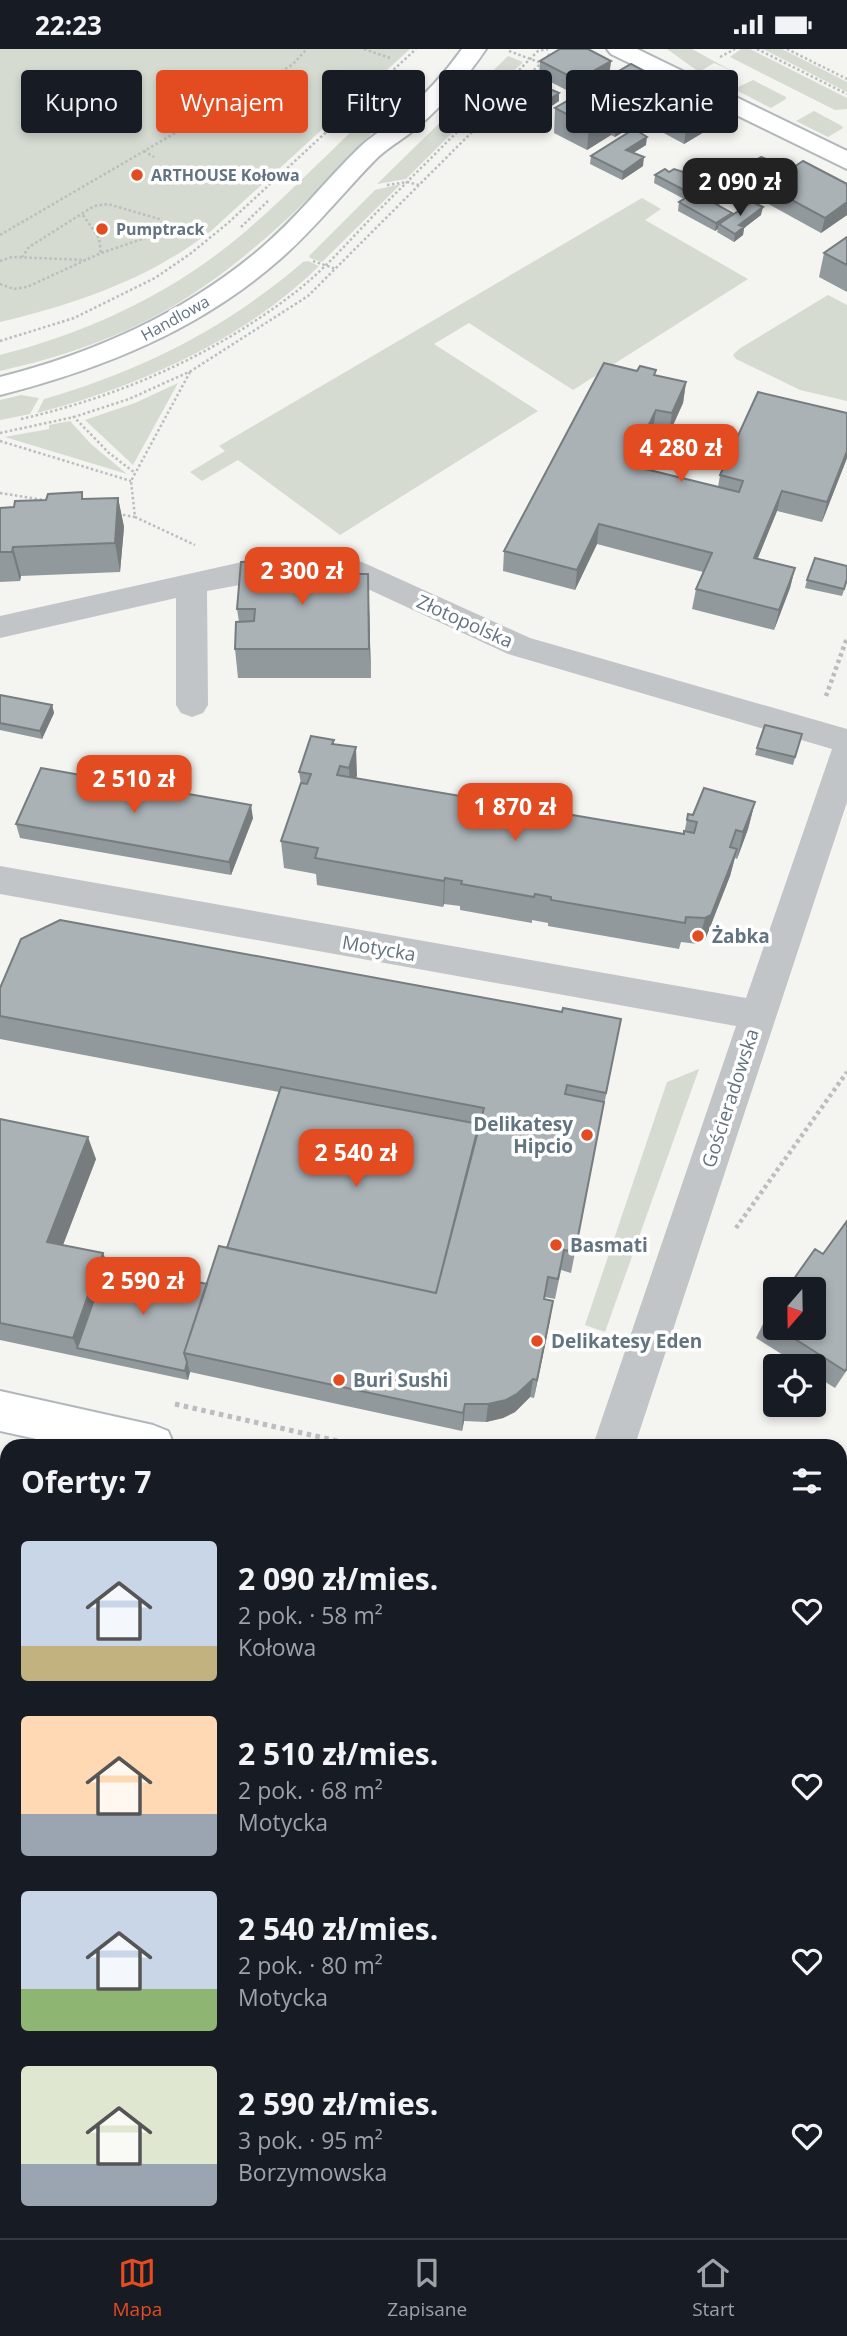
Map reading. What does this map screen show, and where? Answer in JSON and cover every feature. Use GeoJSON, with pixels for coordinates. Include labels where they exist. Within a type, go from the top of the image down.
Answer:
{"type":"FeatureCollection","features":[{"type":"Feature","properties":{"kind":"street"},"geometry":{"type":"LineString","coordinates":[[619,49],[847,161]]}},
{"type":"Feature","properties":{"kind":"street"},"geometry":{"type":"LineString","coordinates":[[655,49],[772,123]]}},
{"type":"Feature","properties":{"kind":"street","name":"Handlowa"},"geometry":{"type":"LineString","coordinates":[[0,386],[95,358],[191,311],[254,267],[323,202],[411,136],[492,51]]}},
{"type":"Feature","properties":{"kind":"street","name":"Złotopolska"},"geometry":{"type":"LineString","coordinates":[[0,627],[251,571],[291,564],[321,563],[351,569],[519,646],[847,741]]}},
{"type":"Feature","properties":{"kind":"street"},"geometry":{"type":"LineString","coordinates":[[192,584],[192,705]]}},
{"type":"Feature","properties":{"kind":"street","name":"Gościeradowska"},"geometry":{"type":"LineString","coordinates":[[616,1439],[847,752]]}},
{"type":"Feature","properties":{"kind":"street","name":"Motycka"},"geometry":{"type":"LineString","coordinates":[[0,880],[757,1015]]}},
{"type":"Feature","properties":{"kind":"street"},"geometry":{"type":"LineString","coordinates":[[0,1411],[126,1439]]}},
{"type":"Feature","properties":{"kind":"path"},"geometry":{"type":"LineString","coordinates":[[283,70],[307,49]]}},
{"type":"Feature","properties":{"kind":"path"},"geometry":{"type":"LineString","coordinates":[[364,49],[390,58]]}},
{"type":"Feature","properties":{"kind":"path"},"geometry":{"type":"LineString","coordinates":[[0,341],[74,318],[155,278],[190,254],[228,223],[415,49]]}},
{"type":"Feature","properties":{"kind":"path"},"geometry":{"type":"LineString","coordinates":[[532,49],[538,51]]}},
{"type":"Feature","properties":{"kind":"path"},"geometry":{"type":"LineString","coordinates":[[720,57],[735,49]]}},
{"type":"Feature","properties":{"kind":"path"},"geometry":{"type":"LineString","coordinates":[[757,49],[847,94]]}},
{"type":"Feature","properties":{"kind":"path"},"geometry":{"type":"LineString","coordinates":[[787,49],[847,79]]}},
{"type":"Feature","properties":{"kind":"path"},"geometry":{"type":"LineString","coordinates":[[492,51],[541,63]]}},
{"type":"Feature","properties":{"kind":"path"},"geometry":{"type":"LineString","coordinates":[[0,235],[176,133]]}},
{"type":"Feature","properties":{"kind":"path"},"geometry":{"type":"LineString","coordinates":[[144,151],[154,157]]}},
{"type":"Feature","properties":{"kind":"path"},"geometry":{"type":"LineString","coordinates":[[240,228],[269,201]]}},
{"type":"Feature","properties":{"kind":"path"},"geometry":{"type":"LineString","coordinates":[[0,284],[14,289],[27,287],[101,253],[157,234],[166,228],[159,219],[108,204],[94,206],[29,247],[22,257]]}},
{"type":"Feature","properties":{"kind":"path"},"geometry":{"type":"LineString","coordinates":[[83,215],[96,233],[102,246],[101,253]]}},
{"type":"Feature","properties":{"kind":"path"},"geometry":{"type":"LineString","coordinates":[[0,261],[22,257],[87,260]]}},
{"type":"Feature","properties":{"kind":"path"},"geometry":{"type":"LineString","coordinates":[[135,517],[131,481],[191,371]]}},
{"type":"Feature","properties":{"kind":"path"},"geometry":{"type":"LineString","coordinates":[[67,410],[109,453],[135,473]]}},
{"type":"Feature","properties":{"kind":"path"},"geometry":{"type":"LineString","coordinates":[[0,441],[131,481]]}},
{"type":"Feature","properties":{"kind":"path"},"geometry":{"type":"LineString","coordinates":[[0,493],[54,502]]}},
{"type":"Feature","properties":{"kind":"path"},"geometry":{"type":"LineString","coordinates":[[108,512],[135,517],[251,571]]}},
{"type":"Feature","properties":{"kind":"path"},"geometry":{"type":"LineString","coordinates":[[735,1230],[847,1072]]}},
{"type":"Feature","properties":{"kind":"shaded area","name":"ARTHOUSE Kołowa"},"geometry":{"type":"Polygon","coordinates":[[[0,49],[410,49],[387,70],[322,70],[322,129],[211,231],[187,248],[111,288],[0,322],[0,49]]]}},
{"type":"Feature","properties":{"kind":"shaded area"},"geometry":{"type":"Polygon","coordinates":[[[667,49],[692,49],[730,70],[714,63],[702,70],[696,70],[667,49]]]}},
{"type":"Feature","properties":{"kind":"shaded area"},"geometry":{"type":"Polygon","coordinates":[[[741,49],[750,49],[847,98],[847,109],[835,110],[730,57],[741,49]]]}},
{"type":"Feature","properties":{"kind":"shaded area"},"geometry":{"type":"Polygon","coordinates":[[[763,49],[782,49],[847,82],[847,92],[763,49]]]}},
{"type":"Feature","properties":{"kind":"shaded area"},"geometry":{"type":"Polygon","coordinates":[[[508,56],[523,62],[515,70],[494,70],[508,56]]]}},
{"type":"Feature","properties":{"kind":"shaded area"},"geometry":{"type":"Polygon","coordinates":[[[753,80],[786,99],[771,108],[738,91],[738,87],[753,80]]]}},
{"type":"Feature","properties":{"kind":"shaded area"},"geometry":{"type":"Polygon","coordinates":[[[814,111],[843,128],[828,137],[796,121],[814,111]]]}},
{"type":"Feature","properties":{"kind":"shaded area"},"geometry":{"type":"Polygon","coordinates":[[[439,123],[439,133],[452,133],[406,179],[377,184],[439,123]]]}},
{"type":"Feature","properties":{"kind":"shaded area"},"geometry":{"type":"Polygon","coordinates":[[[350,133],[372,133],[301,206],[236,263],[201,288],[165,311],[112,337],[0,371],[0,355],[66,335],[160,292],[217,254],[261,218],[350,133]]]}},
{"type":"Feature","properties":{"kind":"shaded area"},"geometry":{"type":"Polygon","coordinates":[[[401,184],[322,262],[310,258],[309,256],[375,190],[401,184]]]}},
{"type":"Feature","properties":{"kind":"shaded area"},"geometry":{"type":"Polygon","coordinates":[[[642,198],[661,209],[645,220],[748,279],[573,390],[469,323],[434,344],[538,411],[340,535],[238,460],[202,481],[190,472],[225,451],[219,446],[642,198]]]}},
{"type":"Feature","properties":{"kind":"shaded area"},"geometry":{"type":"Polygon","coordinates":[[[308,261],[319,266],[257,317],[223,338],[150,375],[37,413],[44,399],[115,375],[181,345],[244,308],[303,262],[308,261]]]}},
{"type":"Feature","properties":{"kind":"shaded area"},"geometry":{"type":"Polygon","coordinates":[[[828,295],[847,305],[847,401],[800,390],[736,359],[733,355],[739,349],[828,295]]]}},
{"type":"Feature","properties":{"kind":"shaded area"},"geometry":{"type":"Polygon","coordinates":[[[178,383],[133,465],[85,420],[135,403],[178,383]]]}},
{"type":"Feature","properties":{"kind":"shaded area"},"geometry":{"type":"Polygon","coordinates":[[[21,395],[39,398],[30,414],[0,420],[0,400],[21,395]]]}},
{"type":"Feature","properties":{"kind":"shaded area"},"geometry":{"type":"Polygon","coordinates":[[[70,421],[91,444],[127,474],[5,437],[49,429],[49,425],[70,421]]]}},
{"type":"Feature","properties":{"kind":"shaded area"},"geometry":{"type":"Polygon","coordinates":[[[699,1069],[605,1332],[585,1325],[667,1082],[699,1069]]]}},
{"type":"Feature","properties":{"kind":"building"},"geometry":{"type":"Polygon","coordinates":[[[560,49],[588,49],[611,61],[595,70],[566,70],[566,74],[540,61],[560,49]]]}},
{"type":"Feature","properties":{"kind":"building"},"geometry":{"type":"Polygon","coordinates":[[[631,64],[642,70],[621,70],[631,64]]]}},
{"type":"Feature","properties":{"kind":"building"},"geometry":{"type":"Polygon","coordinates":[[[566,102],[566,114],[555,108],[566,102]]]}},
{"type":"Feature","properties":{"kind":"building"},"geometry":{"type":"Polygon","coordinates":[[[628,133],[640,133],[647,137],[626,150],[644,157],[623,172],[591,156],[628,133]]]}},
{"type":"Feature","properties":{"kind":"building"},"geometry":{"type":"Polygon","coordinates":[[[761,157],[791,169],[803,161],[847,184],[847,202],[825,218],[766,186],[761,189],[743,180],[747,178],[736,172],[761,157]]]}},
{"type":"Feature","properties":{"kind":"building"},"geometry":{"type":"Polygon","coordinates":[[[665,169],[669,172],[674,169],[702,178],[715,171],[722,175],[695,192],[705,198],[710,194],[720,199],[714,203],[732,213],[716,223],[679,202],[692,194],[655,175],[665,169]]]}},
{"type":"Feature","properties":{"kind":"building"},"geometry":{"type":"Polygon","coordinates":[[[752,202],[763,207],[739,225],[744,227],[735,234],[719,224],[752,202]]]}},
{"type":"Feature","properties":{"kind":"building"},"geometry":{"type":"Polygon","coordinates":[[[847,237],[847,265],[824,253],[847,237]]]}},
{"type":"Feature","properties":{"kind":"building"},"geometry":{"type":"Polygon","coordinates":[[[604,363],[637,371],[640,366],[656,370],[654,375],[686,382],[672,413],[656,410],[629,465],[739,492],[743,481],[720,475],[758,392],[847,413],[847,451],[827,502],[782,491],[754,558],[795,568],[779,610],[696,589],[712,553],[599,524],[577,570],[504,551],[604,363]]]}},
{"type":"Feature","properties":{"kind":"building"},"geometry":{"type":"Polygon","coordinates":[[[82,492],[82,499],[118,498],[115,543],[13,547],[12,552],[0,552],[0,508],[14,507],[15,501],[46,500],[48,494],[82,492]]]}},
{"type":"Feature","properties":{"kind":"building"},"geometry":{"type":"Polygon","coordinates":[[[314,554],[314,577],[330,577],[330,574],[368,574],[369,649],[235,649],[236,622],[254,621],[255,609],[237,609],[241,562],[275,561],[276,555],[314,554]]]}},
{"type":"Feature","properties":{"kind":"building"},"geometry":{"type":"Polygon","coordinates":[[[815,558],[847,566],[844,589],[807,580],[815,558]]]}},
{"type":"Feature","properties":{"kind":"building"},"geometry":{"type":"Polygon","coordinates":[[[0,695],[52,705],[40,731],[0,723],[0,695]]]}},
{"type":"Feature","properties":{"kind":"building"},"geometry":{"type":"Polygon","coordinates":[[[765,725],[802,734],[795,757],[757,748],[765,725]]]}},
{"type":"Feature","properties":{"kind":"building"},"geometry":{"type":"Polygon","coordinates":[[[311,736],[334,740],[332,744],[356,747],[349,768],[340,766],[337,775],[684,834],[684,831],[694,833],[697,822],[687,820],[688,814],[693,815],[704,788],[755,802],[743,832],[736,830],[730,847],[737,849],[711,915],[705,918],[686,917],[685,923],[551,900],[551,897],[535,894],[534,897],[461,884],[462,881],[445,878],[444,881],[315,858],[318,848],[281,841],[301,783],[307,784],[311,774],[299,772],[311,736]]]}},
{"type":"Feature","properties":{"kind":"building"},"geometry":{"type":"Polygon","coordinates":[[[41,768],[251,805],[229,862],[16,824],[41,768]]]}},
{"type":"Feature","properties":{"kind":"building"},"geometry":{"type":"Polygon","coordinates":[[[60,920],[562,1012],[563,1008],[621,1019],[606,1093],[567,1085],[565,1094],[604,1102],[575,1252],[564,1250],[558,1279],[548,1277],[544,1299],[553,1301],[537,1380],[533,1379],[506,1400],[488,1404],[465,1404],[463,1413],[184,1353],[219,1246],[436,1293],[484,1108],[0,1016],[0,988],[21,939],[60,920]]]}},
{"type":"Feature","properties":{"kind":"building"},"geometry":{"type":"Polygon","coordinates":[[[281,1087],[479,1124],[436,1293],[227,1248],[281,1087]]]}},
{"type":"Feature","properties":{"kind":"building"},"geometry":{"type":"Polygon","coordinates":[[[0,1119],[88,1137],[47,1242],[103,1253],[73,1338],[0,1323],[0,1119]]]}},
{"type":"Feature","properties":{"kind":"building"},"geometry":{"type":"Polygon","coordinates":[[[847,1221],[845,1371],[826,1359],[826,1354],[819,1354],[798,1341],[826,1341],[826,1277],[795,1277],[815,1249],[823,1254],[847,1221]]]}},
{"type":"Feature","properties":{"kind":"building"},"geometry":{"type":"Polygon","coordinates":[[[107,1263],[207,1284],[184,1353],[187,1362],[185,1371],[77,1348],[107,1263]]]}},
{"type":"Feature","properties":{"kind":"place","name":"ARTHOUSE Kołowa"},"geometry":{"type":"Point","coordinates":[137,175]}},
{"type":"Feature","properties":{"kind":"place","name":"Pumptrack"},"geometry":{"type":"Point","coordinates":[102,229]}},
{"type":"Feature","properties":{"kind":"place","name":"Żabka"},"geometry":{"type":"Point","coordinates":[698,936]}},
{"type":"Feature","properties":{"kind":"place","name":"Delikatesy Hipcio"},"geometry":{"type":"Point","coordinates":[587,1135]}},
{"type":"Feature","properties":{"kind":"place","name":"Basmati"},"geometry":{"type":"Point","coordinates":[556,1245]}},
{"type":"Feature","properties":{"kind":"place","name":"Delikatesy Eden"},"geometry":{"type":"Point","coordinates":[537,1341]}},
{"type":"Feature","properties":{"kind":"place","name":"Buri Sushi"},"geometry":{"type":"Point","coordinates":[339,1380]}}]}
